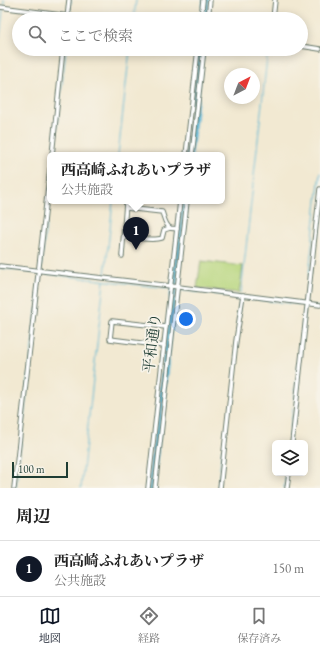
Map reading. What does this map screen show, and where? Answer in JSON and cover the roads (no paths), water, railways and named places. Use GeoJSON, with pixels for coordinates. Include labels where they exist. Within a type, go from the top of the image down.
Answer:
{"type":"FeatureCollection","features":[{"type":"Feature","properties":{"kind":"street"},"geometry":{"type":"LineString","coordinates":[[68,12],[69,0]]}},
{"type":"Feature","properties":{"kind":"street"},"geometry":{"type":"LineString","coordinates":[[202,12],[203,0]]}},
{"type":"Feature","properties":{"kind":"street"},"geometry":{"type":"LineString","coordinates":[[209,12],[210,0]]}},
{"type":"Feature","properties":{"kind":"street"},"geometry":{"type":"LineString","coordinates":[[274,12],[275,0]]}},
{"type":"Feature","properties":{"kind":"street"},"geometry":{"type":"LineString","coordinates":[[2,8],[31,12]]}},
{"type":"Feature","properties":{"kind":"street"},"geometry":{"type":"LineString","coordinates":[[308,47],[320,49]]}},
{"type":"Feature","properties":{"kind":"street"},"geometry":{"type":"LineString","coordinates":[[52,152],[62,56]]}},
{"type":"Feature","properties":{"kind":"street"},"geometry":{"type":"LineString","coordinates":[[186,152],[197,56]]}},
{"type":"Feature","properties":{"kind":"street"},"geometry":{"type":"LineString","coordinates":[[192,152],[203,56]]}},
{"type":"Feature","properties":{"kind":"street"},"geometry":{"type":"LineString","coordinates":[[292,440],[320,189]]}},
{"type":"Feature","properties":{"kind":"street"},"geometry":{"type":"LineString","coordinates":[[14,488],[47,197]]}},
{"type":"Feature","properties":{"kind":"street"},"geometry":{"type":"LineString","coordinates":[[122,256],[126,204]]}},
{"type":"Feature","properties":{"kind":"street","name":"平和通り"},"geometry":{"type":"LineString","coordinates":[[148,488],[166,327],[175,287],[177,229],[180,204]]}},
{"type":"Feature","properties":{"kind":"street"},"geometry":{"type":"LineString","coordinates":[[155,488],[175,287],[187,204]]}},
{"type":"Feature","properties":{"kind":"street"},"geometry":{"type":"LineString","coordinates":[[126,208],[162,212],[164,219],[170,228]]}},
{"type":"Feature","properties":{"kind":"street"},"geometry":{"type":"LineString","coordinates":[[124,237],[159,239],[162,238],[164,230],[170,228],[177,229]]}},
{"type":"Feature","properties":{"kind":"street"},"geometry":{"type":"LineString","coordinates":[[0,266],[308,305],[320,305]]}},
{"type":"Feature","properties":{"kind":"street"},"geometry":{"type":"LineString","coordinates":[[220,488],[241,296]]}},
{"type":"Feature","properties":{"kind":"street"},"geometry":{"type":"LineString","coordinates":[[164,346],[110,339],[112,321],[166,327]]}},
{"type":"Feature","properties":{"kind":"street"},"geometry":{"type":"LineString","coordinates":[[287,488],[289,476]]}},
{"type":"Feature","properties":{"kind":"waterway"},"geometry":{"type":"LineString","coordinates":[[4,0],[4,5]]}},
{"type":"Feature","properties":{"kind":"waterway"},"geometry":{"type":"LineString","coordinates":[[70,12],[71,0]]}},
{"type":"Feature","properties":{"kind":"waterway"},"geometry":{"type":"LineString","coordinates":[[135,12],[136,0]]}},
{"type":"Feature","properties":{"kind":"waterway"},"geometry":{"type":"LineString","coordinates":[[205,12],[206,0]]}},
{"type":"Feature","properties":{"kind":"waterway"},"geometry":{"type":"LineString","coordinates":[[0,38],[3,9]]}},
{"type":"Feature","properties":{"kind":"waterway"},"geometry":{"type":"LineString","coordinates":[[54,152],[65,56]]}},
{"type":"Feature","properties":{"kind":"waterway"},"geometry":{"type":"LineString","coordinates":[[118,152],[129,56]]}},
{"type":"Feature","properties":{"kind":"waterway"},"geometry":{"type":"LineString","coordinates":[[189,152],[200,56]]}},
{"type":"Feature","properties":{"kind":"waterway"},"geometry":{"type":"LineString","coordinates":[[241,293],[267,56]]}},
{"type":"Feature","properties":{"kind":"waterway"},"geometry":{"type":"LineString","coordinates":[[306,301],[320,173]]}},
{"type":"Feature","properties":{"kind":"waterway"},"geometry":{"type":"LineString","coordinates":[[16,488],[48,204]]}},
{"type":"Feature","properties":{"kind":"waterway"},"geometry":{"type":"LineString","coordinates":[[105,275],[113,204]]}},
{"type":"Feature","properties":{"kind":"waterway"},"geometry":{"type":"LineString","coordinates":[[151,488],[184,204]]}},
{"type":"Feature","properties":{"kind":"waterway"},"geometry":{"type":"LineString","coordinates":[[0,268],[37,273]]}},
{"type":"Feature","properties":{"kind":"waterway"},"geometry":{"type":"LineString","coordinates":[[40,273],[168,288]]}},
{"type":"Feature","properties":{"kind":"waterway"},"geometry":{"type":"LineString","coordinates":[[81,488],[104,281]]}},
{"type":"Feature","properties":{"kind":"waterway"},"geometry":{"type":"LineString","coordinates":[[178,290],[241,297]]}},
{"type":"Feature","properties":{"kind":"waterway"},"geometry":{"type":"LineString","coordinates":[[238,319],[240,296]]}},
{"type":"Feature","properties":{"kind":"waterway"},"geometry":{"type":"LineString","coordinates":[[244,298],[306,305]]}},
{"type":"Feature","properties":{"kind":"waterway"},"geometry":{"type":"LineString","coordinates":[[289,440],[305,305]]}},
{"type":"Feature","properties":{"kind":"waterway"},"geometry":{"type":"LineString","coordinates":[[309,306],[320,307]]}},
{"type":"Feature","properties":{"kind":"waterway"},"geometry":{"type":"LineString","coordinates":[[218,488],[222,449]]}},
{"type":"Feature","properties":{"kind":"waterway"},"geometry":{"type":"LineString","coordinates":[[284,488],[286,476]]}},
{"type":"Feature","properties":{"kind":"place","name":"西高崎ふれあいプラザ"},"geometry":{"type":"Point","coordinates":[136,250]}}]}
